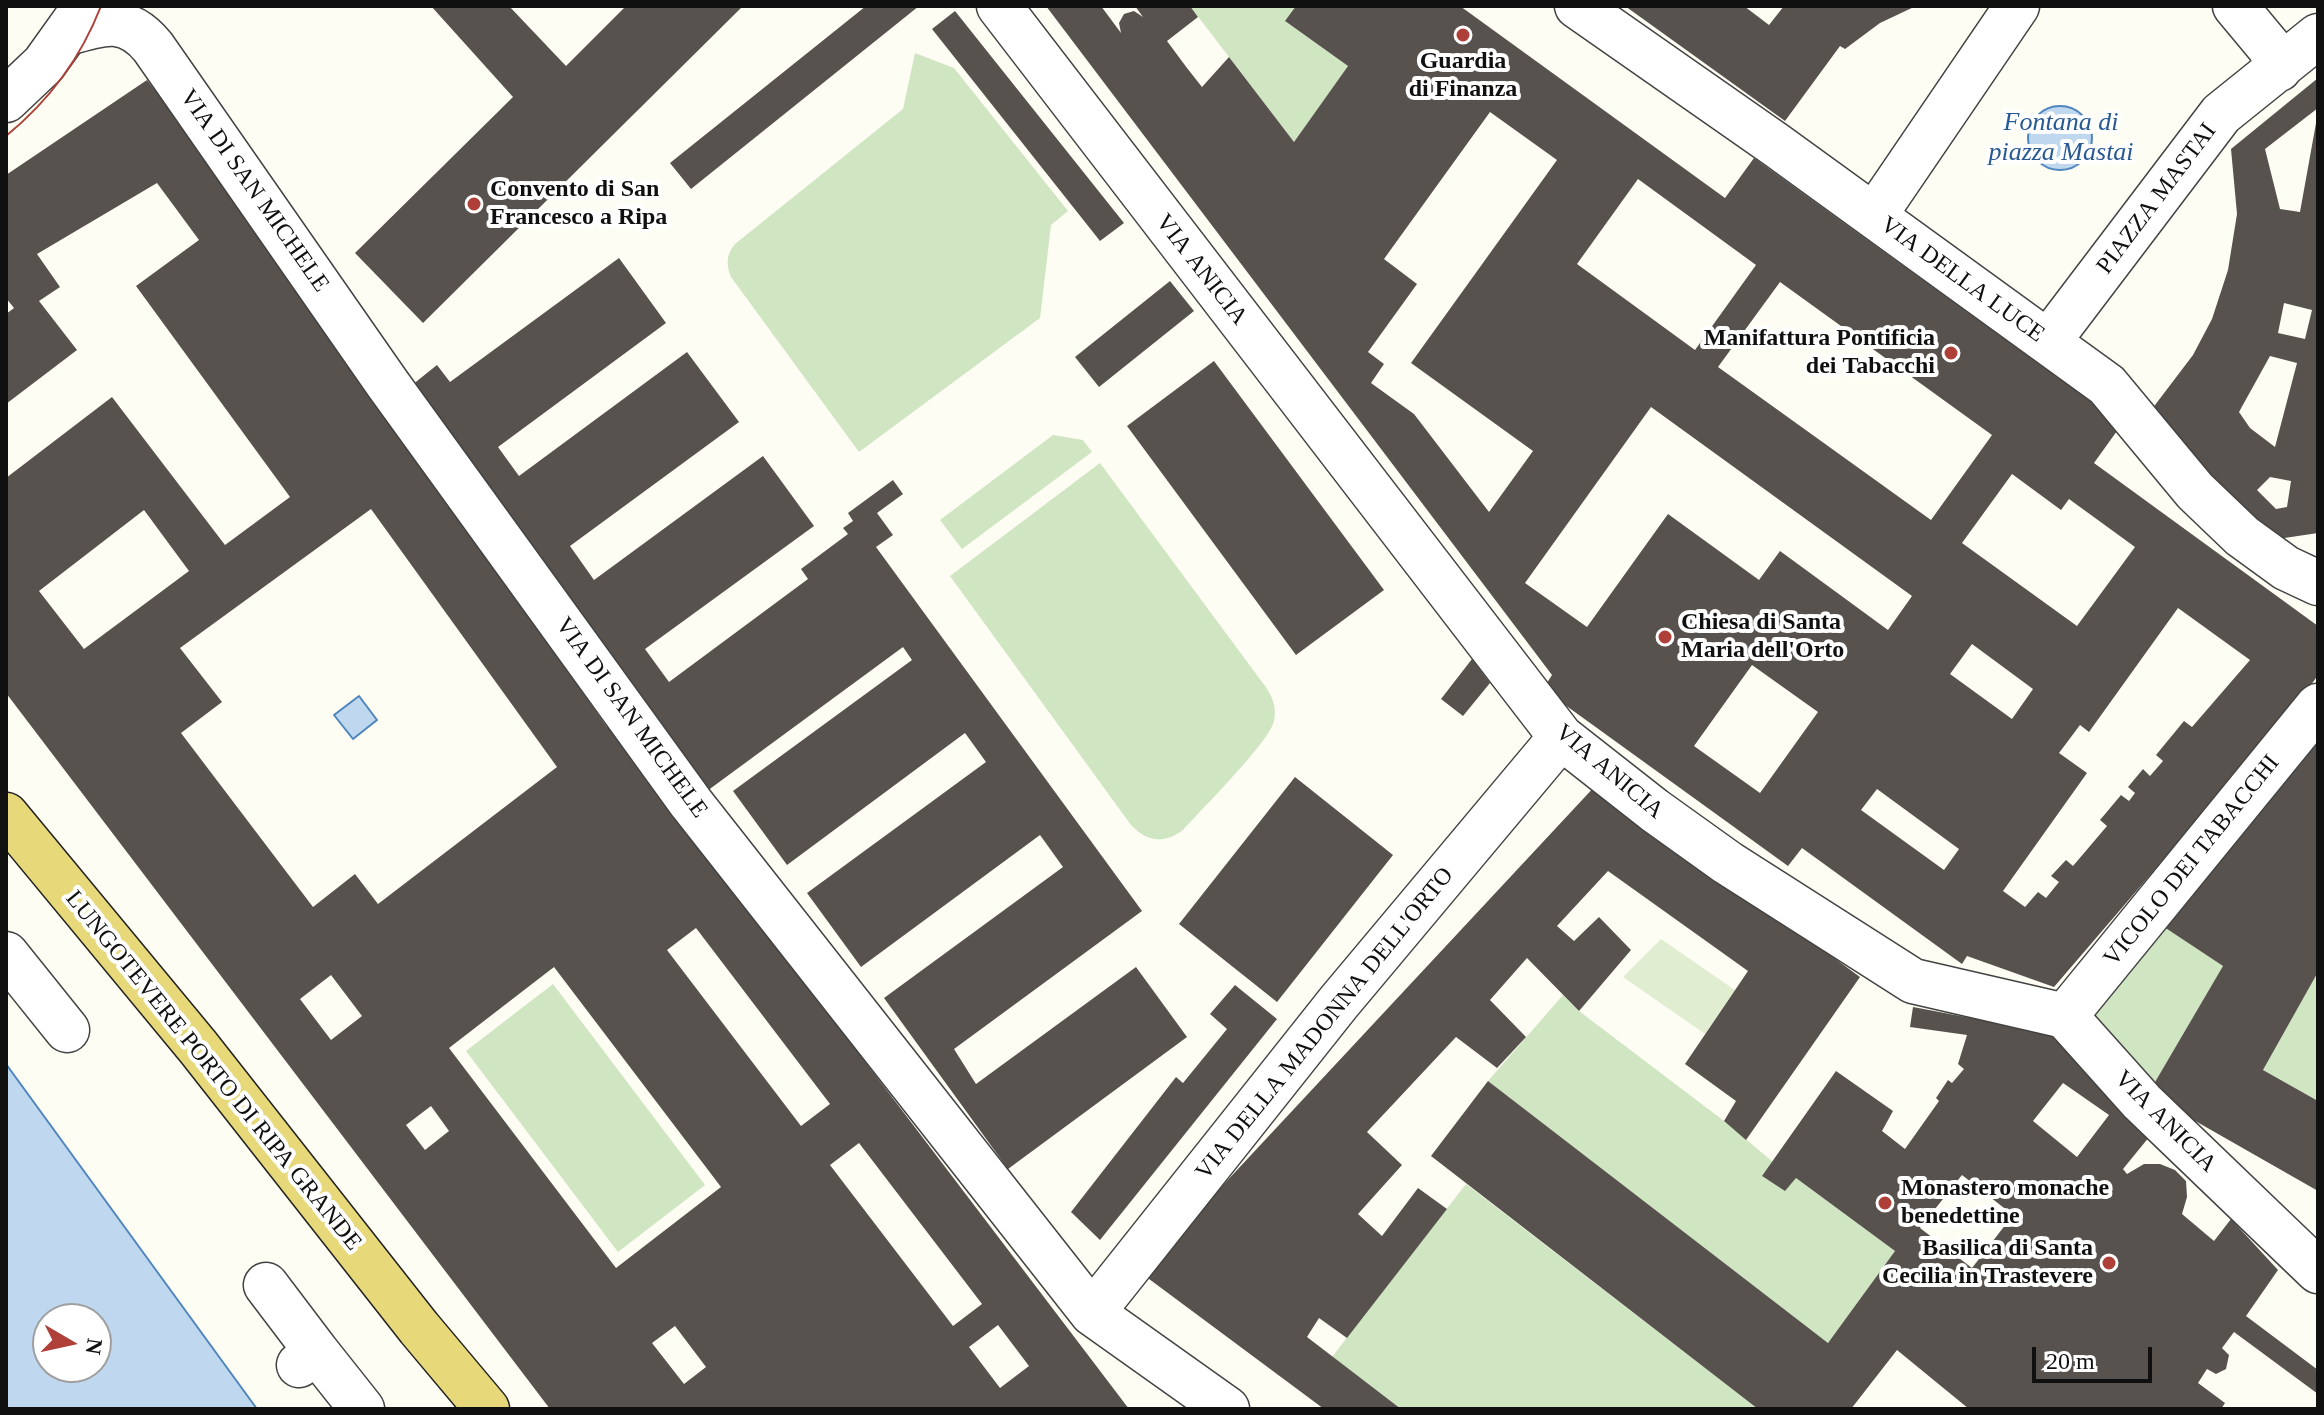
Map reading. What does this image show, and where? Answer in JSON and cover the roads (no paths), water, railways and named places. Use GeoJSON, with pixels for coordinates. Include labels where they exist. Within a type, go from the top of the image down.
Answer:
{"type":"FeatureCollection","features":[{"type":"Feature","properties":{"kind":"main road","name":"LUNGOTEVERE PORTO DI RIPA GRANDE"},"geometry":{"type":"LineString","coordinates":[[6,815],[198,1047],[419,1328],[487,1409]]}},
{"type":"Feature","properties":{"kind":"main road","name":"LUNGOTEVERE PORTO DI RIPA GRANDE"},"geometry":{"type":"LineString","coordinates":[[419,1328],[468,1409]]}},
{"type":"Feature","properties":{"kind":"street","name":"VIA ANICIA"},"geometry":{"type":"LineString","coordinates":[[999,6],[1561,737],[1728,863],[1913,981],[2065,1016],[2142,1102],[2318,1271]]}},
{"type":"Feature","properties":{"kind":"street","name":"VIA DELLA LUCE"},"geometry":{"type":"LineString","coordinates":[[1577,6],[2107,385],[2195,491],[2242,536],[2286,568],[2318,583]]}},
{"type":"Feature","properties":{"kind":"street"},"geometry":{"type":"LineString","coordinates":[[1874,216],[2017,6]]}},
{"type":"Feature","properties":{"kind":"street"},"geometry":{"type":"LineString","coordinates":[[2235,6],[2270,48],[2279,69]]}},
{"type":"Feature","properties":{"kind":"street"},"geometry":{"type":"LineString","coordinates":[[6,60],[42,31],[73,15]]}},
{"type":"Feature","properties":{"kind":"street"},"geometry":{"type":"LineString","coordinates":[[6,100],[44,64],[73,15]]}},
{"type":"Feature","properties":{"kind":"street","name":"VIA DI SAN MICHELE"},"geometry":{"type":"LineString","coordinates":[[73,15],[94,25],[116,23],[137,30],[153,47],[387,383],[691,803],[1092,1313],[1227,1409]]}},
{"type":"Feature","properties":{"kind":"street","name":"PIAZZA MASTAI"},"geometry":{"type":"LineString","coordinates":[[2048,342],[2221,114],[2318,36]]}},
{"type":"Feature","properties":{"kind":"street","name":"VICOLO DEI TABACCHI"},"geometry":{"type":"LineString","coordinates":[[2065,1016],[2318,706]]}},
{"type":"Feature","properties":{"kind":"street","name":"VIA DELLA MADONNA DELL'ORTO"},"geometry":{"type":"LineString","coordinates":[[1092,1313],[1339,1002],[1561,737]]}},
{"type":"Feature","properties":{"kind":"street"},"geometry":{"type":"LineString","coordinates":[[15,983],[67,1030]]}},
{"type":"Feature","properties":{"kind":"street"},"geometry":{"type":"LineString","coordinates":[[266,1285],[308,1358],[362,1409]]}},
{"type":"Feature","properties":{"kind":"water","name":"Fontana di piazza Mastai"},"geometry":{"type":"Polygon","coordinates":[[[2060,106],[2083,115],[2092,138],[2083,161],[2060,170],[2037,161],[2028,138],[2037,115],[2060,106]]]}},
{"type":"Feature","properties":{"kind":"water"},"geometry":{"type":"Polygon","coordinates":[[[359,696],[377,720],[353,739],[334,715],[359,696]]]}},
{"type":"Feature","properties":{"kind":"water"},"geometry":{"type":"Polygon","coordinates":[[[6,1064],[257,1409],[6,1409],[6,1064]]]}},
{"type":"Feature","properties":{"kind":"tram line"},"geometry":{"type":"LineString","coordinates":[[6,136],[36,108],[62,77],[84,43],[101,6]]}},
{"type":"Feature","properties":{"kind":"place","name":"Guardia di Finanza"},"geometry":{"type":"Point","coordinates":[1463,35]}},
{"type":"Feature","properties":{"kind":"place","name":"Convento di San Francesco a Ripa"},"geometry":{"type":"Point","coordinates":[474,204]}},
{"type":"Feature","properties":{"kind":"place","name":"Manifattura Pontificia dei Tabacchi"},"geometry":{"type":"Point","coordinates":[1951,353]}},
{"type":"Feature","properties":{"kind":"place","name":"Chiesa di Santa Maria dell'Orto"},"geometry":{"type":"Point","coordinates":[1665,637]}},
{"type":"Feature","properties":{"kind":"place","name":"Monastero monache benedettine"},"geometry":{"type":"Point","coordinates":[1885,1203]}},
{"type":"Feature","properties":{"kind":"place","name":"Basilica di Santa Cecilia in Trastevere"},"geometry":{"type":"Point","coordinates":[2109,1263]}}]}
